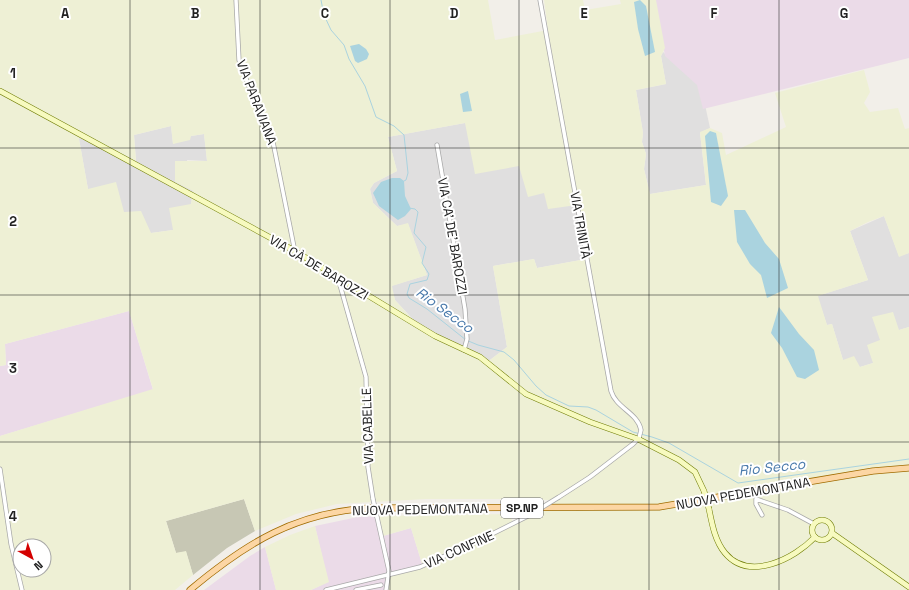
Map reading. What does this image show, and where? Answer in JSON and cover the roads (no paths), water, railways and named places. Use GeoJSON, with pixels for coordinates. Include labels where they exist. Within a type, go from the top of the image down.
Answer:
{"type":"FeatureCollection","features":[{"type":"Feature","properties":{"kind":"main road","name":"NUOVA PEDEMONTANA"},"geometry":{"type":"LineString","coordinates":[[190,590],[231,557],[263,537],[300,522],[336,512],[372,508],[658,507],[873,471],[909,468]]}},
{"type":"Feature","properties":{"kind":"street","name":"VIA PARAVIANA"},"geometry":{"type":"LineString","coordinates":[[236,0],[239,60],[251,92],[272,137],[294,247],[293,250]]}},
{"type":"Feature","properties":{"kind":"street","name":"VIA TRINITÀ"},"geometry":{"type":"LineString","coordinates":[[540,0],[610,391],[615,400],[637,420],[640,425],[641,432],[638,438]]}},
{"type":"Feature","properties":{"kind":"street","name":"VIA CÀ DE BAROZZI"},"geometry":{"type":"LineString","coordinates":[[0,91],[293,250],[434,336],[480,357],[526,394],[583,420],[638,438],[689,467],[699,478],[720,546],[732,559],[746,566],[758,567],[774,563],[804,547],[815,537]]}},
{"type":"Feature","properties":{"kind":"street","name":"VIA CA' DE' BAROZZI"},"geometry":{"type":"LineString","coordinates":[[437,145],[466,308],[467,341],[464,350]]}},
{"type":"Feature","properties":{"kind":"street","name":"VIA CABELLE"},"geometry":{"type":"LineString","coordinates":[[338,278],[366,377],[368,467],[373,498],[389,569],[386,590]]}},
{"type":"Feature","properties":{"kind":"street","name":"VIA CONFINE"},"geometry":{"type":"LineString","coordinates":[[326,590],[420,567],[476,542],[528,516],[559,498],[590,477],[638,438]]}},
{"type":"Feature","properties":{"kind":"street"},"geometry":{"type":"LineString","coordinates":[[0,469],[11,544],[22,590]]}},
{"type":"Feature","properties":{"kind":"street"},"geometry":{"type":"LineString","coordinates":[[762,515],[756,504],[756,499],[788,510],[814,524]]}},
{"type":"Feature","properties":{"kind":"street"},"geometry":{"type":"LineString","coordinates":[[832,533],[824,540],[815,537],[812,531],[814,524],[819,520],[825,520],[830,524],[832,533],[909,587]]}},
{"type":"Feature","properties":{"kind":"street"},"geometry":{"type":"LineString","coordinates":[[344,585],[346,590]]}},
{"type":"Feature","properties":{"kind":"street"},"geometry":{"type":"LineString","coordinates":[[356,590],[381,585]]}},
{"type":"Feature","properties":{"kind":"water"},"geometry":{"type":"Polygon","coordinates":[[[640,0],[646,6],[655,52],[645,56],[638,29],[634,2],[640,0]]]}},
{"type":"Feature","properties":{"kind":"water"},"geometry":{"type":"Polygon","coordinates":[[[359,44],[366,49],[369,54],[367,59],[358,63],[355,61],[350,46],[359,44]]]}},
{"type":"Feature","properties":{"kind":"water"},"geometry":{"type":"Polygon","coordinates":[[[468,91],[472,111],[463,112],[460,94],[468,91]]]}},
{"type":"Feature","properties":{"kind":"water"},"geometry":{"type":"Polygon","coordinates":[[[710,131],[716,133],[728,196],[721,206],[711,202],[705,136],[710,131]]]}},
{"type":"Feature","properties":{"kind":"water"},"geometry":{"type":"Polygon","coordinates":[[[392,178],[400,178],[404,181],[405,196],[411,209],[405,216],[398,220],[379,206],[373,193],[381,182],[392,178]]]}},
{"type":"Feature","properties":{"kind":"water"},"geometry":{"type":"Polygon","coordinates":[[[734,210],[745,210],[765,243],[779,259],[788,288],[767,298],[761,275],[750,264],[737,242],[734,210]]]}},
{"type":"Feature","properties":{"kind":"water"},"geometry":{"type":"Polygon","coordinates":[[[779,307],[799,334],[814,350],[819,370],[805,379],[797,377],[782,348],[771,333],[779,307]]]}},
{"type":"Feature","properties":{"kind":"waterway","name":"Rio Secco"},"geometry":{"type":"LineString","coordinates":[[321,0],[324,15],[331,30],[344,45],[349,59],[365,86],[376,117],[394,126],[404,135],[408,173],[406,180],[404,181]]}},
{"type":"Feature","properties":{"kind":"waterway","name":"Rio Secco"},"geometry":{"type":"LineString","coordinates":[[409,208],[415,209],[418,212],[414,233],[426,247],[422,263],[429,274],[427,280],[410,284],[407,294],[409,298],[427,309],[466,340],[504,352],[514,360],[536,386],[546,395],[569,406],[588,407],[596,410],[633,432],[669,443],[738,483],[909,459]]}}]}
